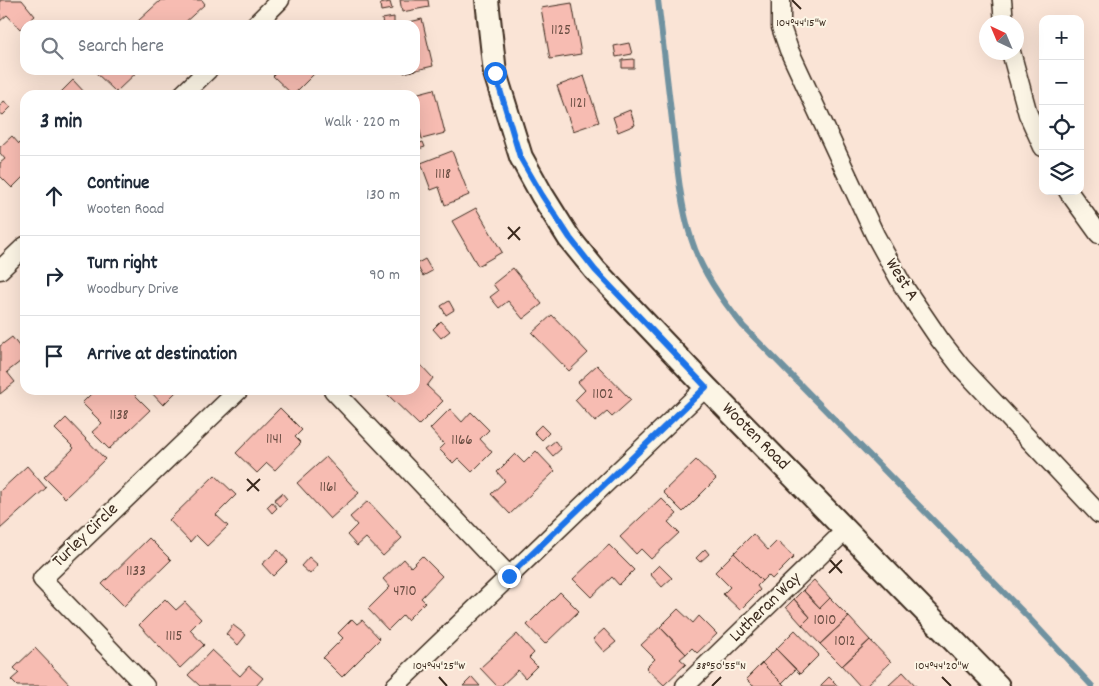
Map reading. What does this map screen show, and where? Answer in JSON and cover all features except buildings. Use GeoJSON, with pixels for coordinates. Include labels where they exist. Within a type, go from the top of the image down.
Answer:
{"type":"FeatureCollection","features":[{"type":"Feature","properties":{"kind":"street"},"geometry":{"type":"LineString","coordinates":[[259,20],[280,0]]}},
{"type":"Feature","properties":{"kind":"street","name":"Wooten Road"},"geometry":{"type":"LineString","coordinates":[[487,0],[495,73],[520,157],[570,238],[595,270],[706,387],[847,529],[998,686]]}},
{"type":"Feature","properties":{"kind":"street","name":"West A"},"geometry":{"type":"LineString","coordinates":[[781,0],[781,27],[789,50],[875,235],[902,284],[961,367],[1099,514]]}},
{"type":"Feature","properties":{"kind":"street"},"geometry":{"type":"LineString","coordinates":[[1002,0],[1003,15]]}},
{"type":"Feature","properties":{"kind":"street"},"geometry":{"type":"LineString","coordinates":[[1013,60],[1028,114],[1039,138]]}},
{"type":"Feature","properties":{"kind":"street"},"geometry":{"type":"LineString","coordinates":[[187,90],[203,75]]}},
{"type":"Feature","properties":{"kind":"street"},"geometry":{"type":"LineString","coordinates":[[1071,195],[1099,234]]}},
{"type":"Feature","properties":{"kind":"street"},"geometry":{"type":"LineString","coordinates":[[0,270],[20,251]]}},
{"type":"Feature","properties":{"kind":"street"},"geometry":{"type":"LineString","coordinates":[[395,686],[706,387]]}},
{"type":"Feature","properties":{"kind":"street","name":"Turley Circle"},"geometry":{"type":"LineString","coordinates":[[145,686],[42,579],[234,395]]}},
{"type":"Feature","properties":{"kind":"street"},"geometry":{"type":"LineString","coordinates":[[338,395],[509,576]]}},
{"type":"Feature","properties":{"kind":"street","name":"Lutheran Way"},"geometry":{"type":"LineString","coordinates":[[685,686],[847,529]]}},
{"type":"Feature","properties":{"kind":"waterway"},"geometry":{"type":"LineString","coordinates":[[658,0],[684,211],[695,250],[713,285],[743,326],[1028,617],[1092,686]]}},
{"type":"Feature","properties":{"kind":"route"},"geometry":{"type":"LineString","coordinates":[[495,73],[520,157],[570,238],[595,270],[706,387],[509,576]]}}]}
